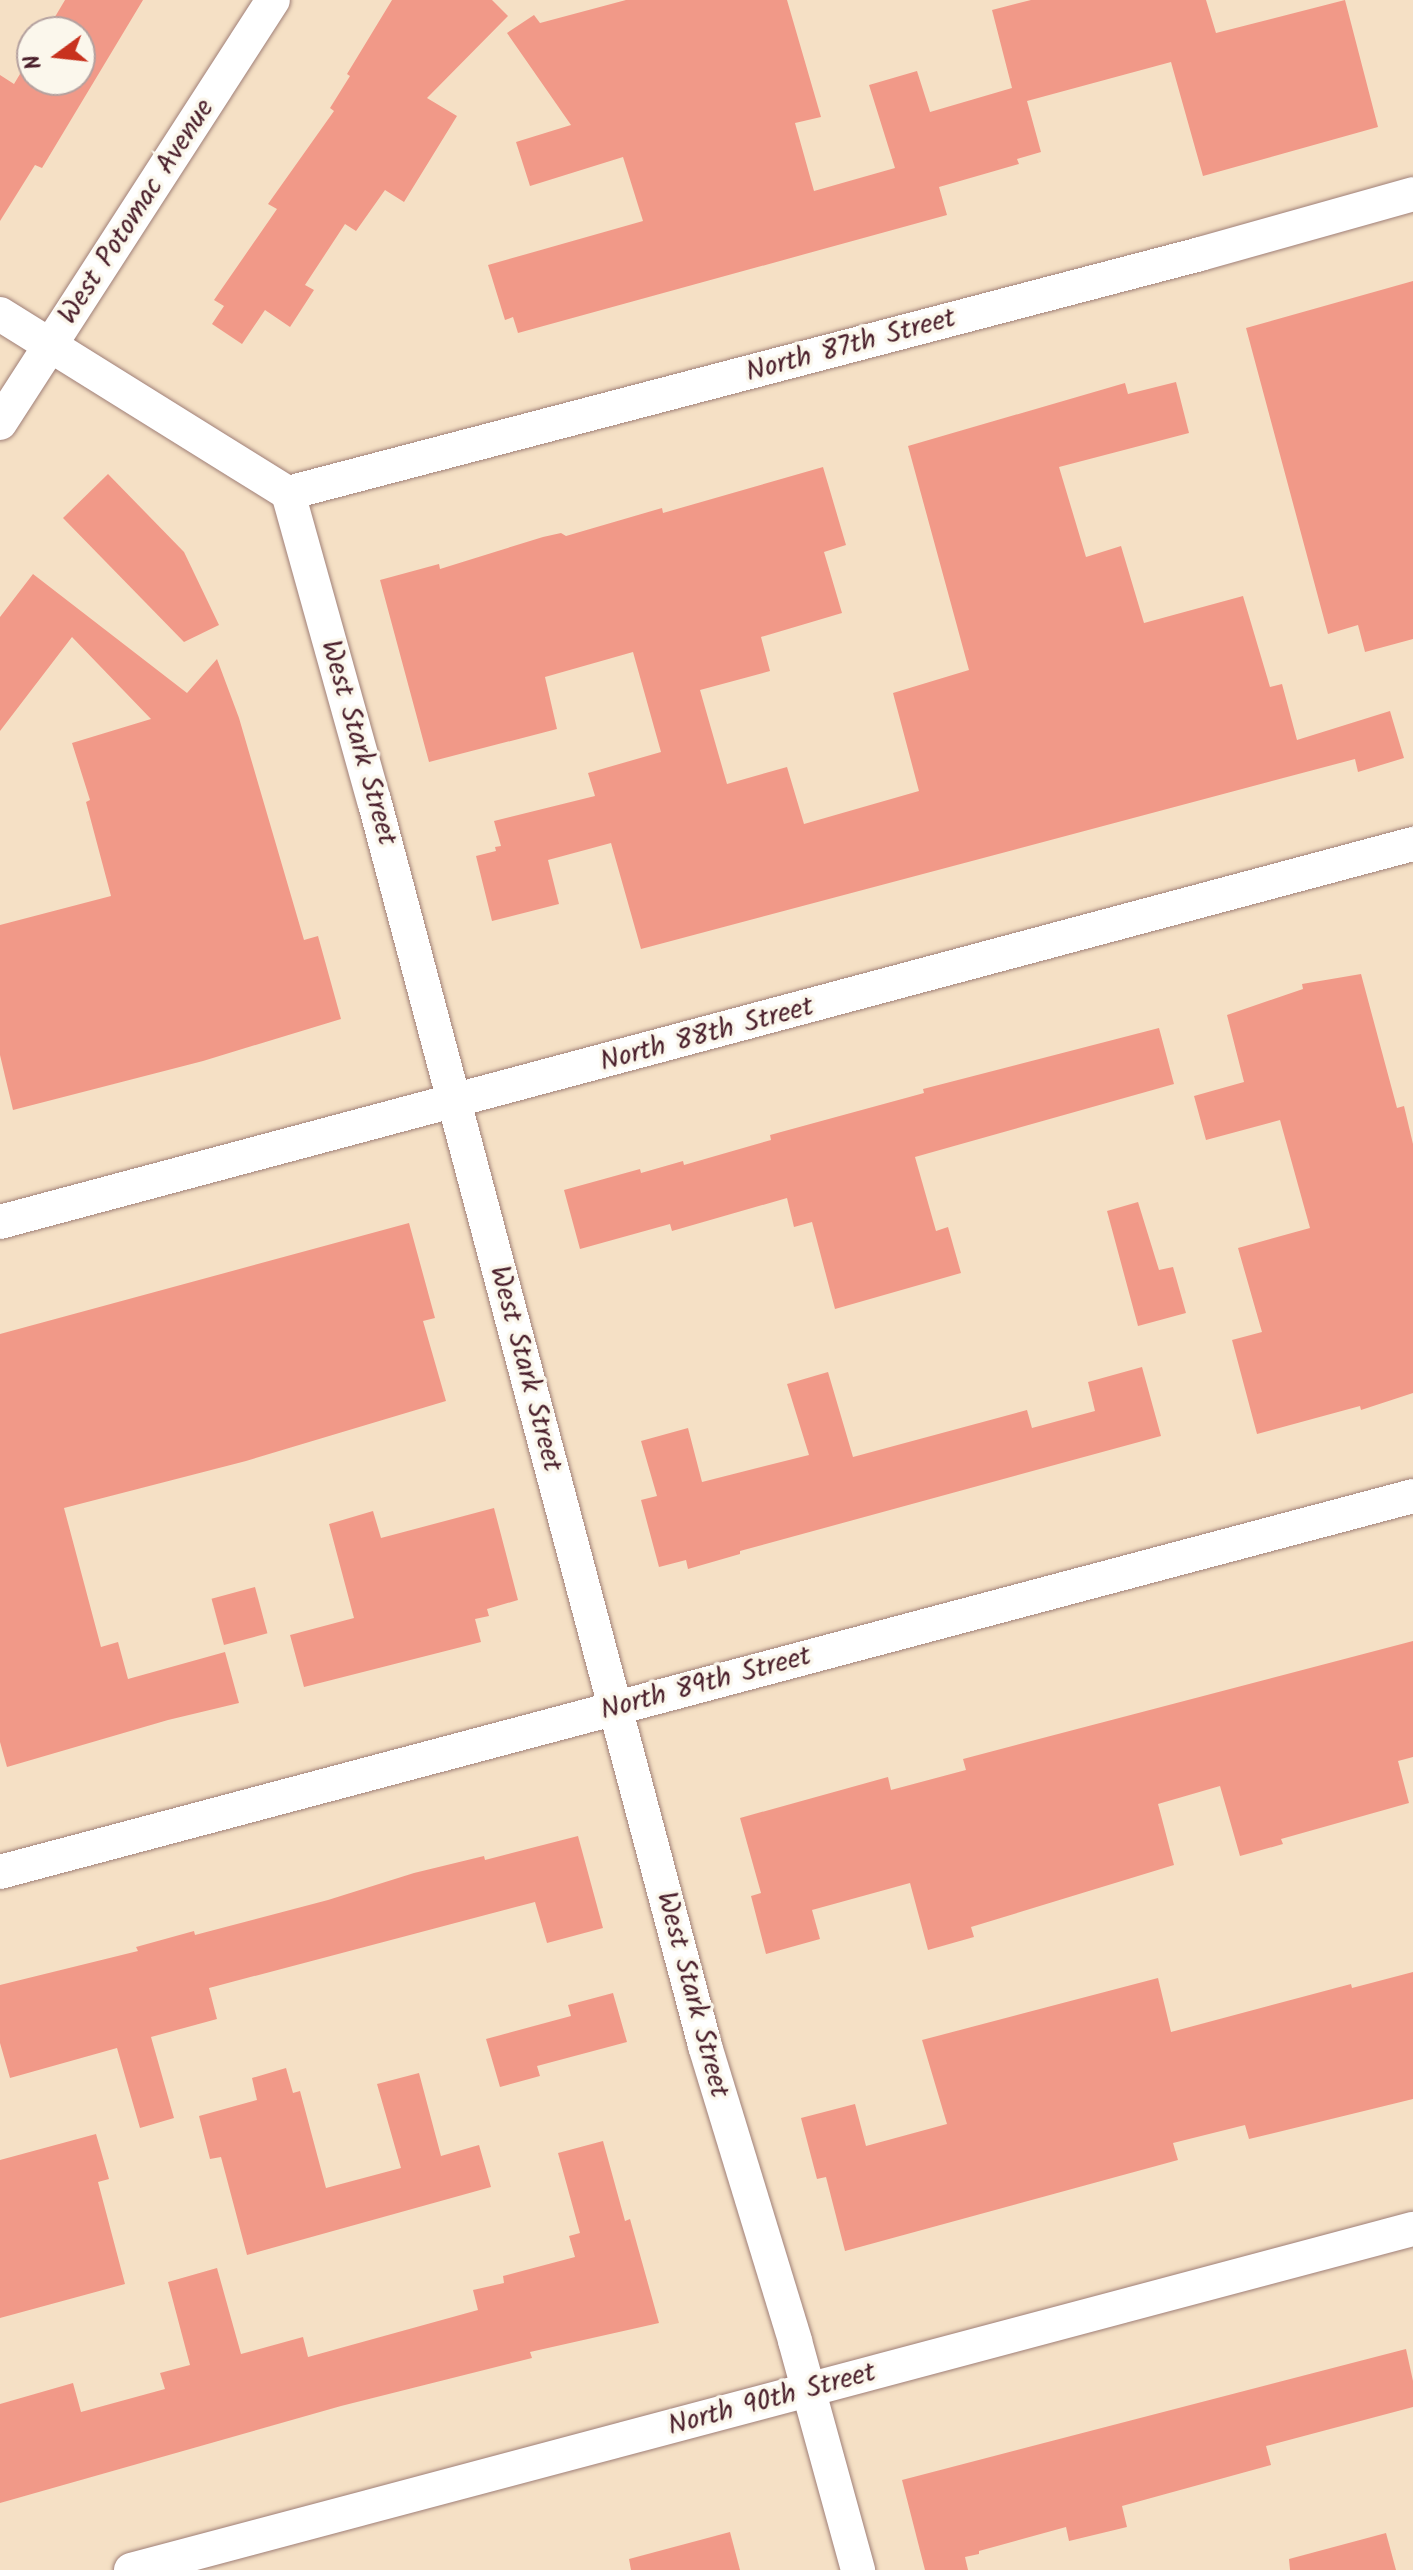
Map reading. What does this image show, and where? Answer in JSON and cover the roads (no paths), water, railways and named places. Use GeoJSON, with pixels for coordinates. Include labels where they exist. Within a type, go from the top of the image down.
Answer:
{"type":"FeatureCollection","features":[{"type":"Feature","properties":{"kind":"street","name":"West Potomac Avenue"},"geometry":{"type":"LineString","coordinates":[[0,423],[273,0]]}},
{"type":"Feature","properties":{"kind":"street","name":"North 87th Street"},"geometry":{"type":"LineString","coordinates":[[288,493],[1169,263],[1413,194]]}},
{"type":"Feature","properties":{"kind":"street"},"geometry":{"type":"LineString","coordinates":[[0,314],[53,344],[288,493]]}},
{"type":"Feature","properties":{"kind":"street","name":"West Stark Street"},"geometry":{"type":"LineString","coordinates":[[288,493],[705,2046],[809,2389],[858,2570]]}},
{"type":"Feature","properties":{"kind":"street","name":"North 88th Street"},"geometry":{"type":"LineString","coordinates":[[0,1222],[1413,844]]}},
{"type":"Feature","properties":{"kind":"street","name":"North 89th Street"},"geometry":{"type":"LineString","coordinates":[[0,1872],[1413,1496]]}},
{"type":"Feature","properties":{"kind":"street","name":"North 90th Street"},"geometry":{"type":"LineString","coordinates":[[131,2570],[1413,2229]]}}]}
